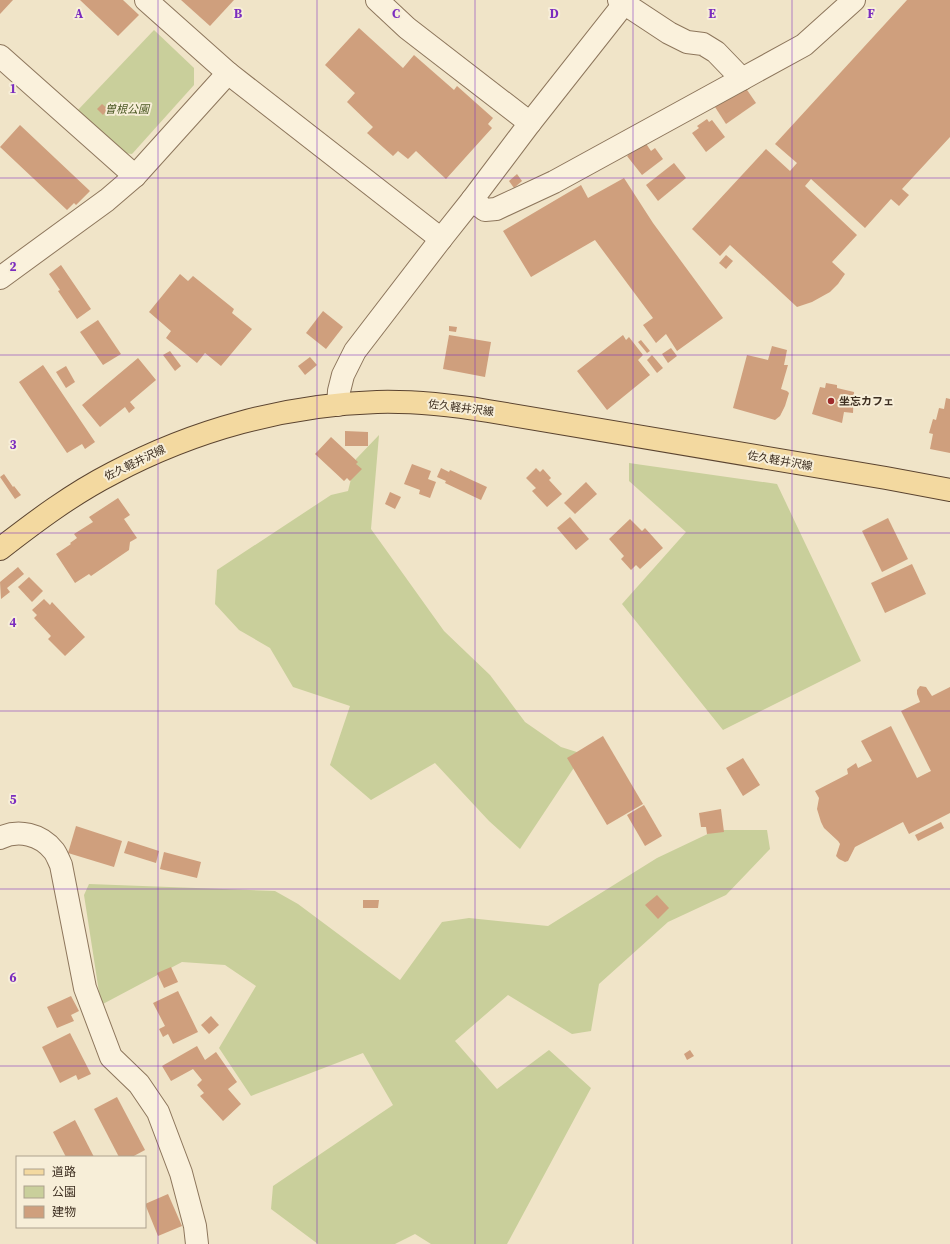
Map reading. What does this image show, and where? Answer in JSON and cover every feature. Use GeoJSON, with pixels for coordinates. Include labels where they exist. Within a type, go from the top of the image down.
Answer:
{"type":"FeatureCollection","features":[{"type":"Feature","properties":{"kind":"main road","name":"佐久軽井沢線"},"geometry":{"type":"LineString","coordinates":[[0,549],[54,508],[83,490],[112,473],[169,446],[196,436],[258,418],[300,410],[377,402],[452,406],[950,490]]}},
{"type":"Feature","properties":{"kind":"street"},"geometry":{"type":"LineString","coordinates":[[377,0],[408,28],[530,122]]}},
{"type":"Feature","properties":{"kind":"street"},"geometry":{"type":"LineString","coordinates":[[472,200],[485,210],[496,209],[554,182],[804,45],[854,0]]}},
{"type":"Feature","properties":{"kind":"street"},"geometry":{"type":"LineString","coordinates":[[148,1],[228,73],[441,239]]}},
{"type":"Feature","properties":{"kind":"street"},"geometry":{"type":"LineString","coordinates":[[338,405],[339,391],[343,375],[355,351],[623,1],[669,33],[687,42],[703,44],[716,52],[742,79]]}},
{"type":"Feature","properties":{"kind":"street"},"geometry":{"type":"LineString","coordinates":[[0,56],[135,176]]}},
{"type":"Feature","properties":{"kind":"street"},"geometry":{"type":"LineString","coordinates":[[0,278],[107,200],[135,176],[228,73]]}},
{"type":"Feature","properties":{"kind":"street"},"geometry":{"type":"LineString","coordinates":[[0,838],[15,834],[30,834],[42,840],[54,851],[61,866],[85,988],[111,1057],[139,1084],[158,1112],[180,1173],[195,1226],[197,1244]]}},
{"type":"Feature","properties":{"kind":"green space","name":"曽根公園"},"geometry":{"type":"Polygon","coordinates":[[[154,30],[194,68],[194,85],[132,154],[124,153],[77,111],[154,30]]]}},
{"type":"Feature","properties":{"kind":"green space"},"geometry":{"type":"Polygon","coordinates":[[[379,435],[371,529],[444,631],[490,675],[525,722],[561,747],[583,754],[520,849],[489,821],[435,763],[371,800],[330,765],[350,706],[293,687],[270,648],[239,630],[215,604],[217,570],[331,495],[348,491],[356,459],[379,435]]]}},
{"type":"Feature","properties":{"kind":"green space"},"geometry":{"type":"Polygon","coordinates":[[[629,463],[777,484],[861,661],[723,730],[622,604],[686,532],[629,481],[629,463]]]}},
{"type":"Feature","properties":{"kind":"green space"},"geometry":{"type":"Polygon","coordinates":[[[716,830],[767,830],[770,849],[726,895],[668,922],[599,984],[591,1031],[572,1034],[508,995],[455,1041],[497,1089],[549,1050],[591,1088],[507,1244],[431,1244],[415,1234],[395,1244],[318,1244],[271,1209],[273,1186],[393,1105],[363,1053],[251,1096],[219,1048],[256,986],[225,965],[182,962],[101,1005],[84,895],[89,884],[275,891],[298,904],[400,980],[442,922],[469,918],[548,926],[657,858],[716,830]]]}},
{"type":"Feature","properties":{"kind":"building"},"geometry":{"type":"Polygon","coordinates":[[[0,0],[13,0],[0,14],[0,0]]]}},
{"type":"Feature","properties":{"kind":"building"},"geometry":{"type":"Polygon","coordinates":[[[80,0],[123,0],[139,15],[118,36],[80,0]]]}},
{"type":"Feature","properties":{"kind":"building"},"geometry":{"type":"Polygon","coordinates":[[[181,0],[234,0],[210,26],[181,0]]]}},
{"type":"Feature","properties":{"kind":"building"},"geometry":{"type":"Polygon","coordinates":[[[907,0],[950,0],[950,137],[902,189],[909,195],[899,206],[891,199],[865,228],[811,179],[805,186],[857,235],[832,262],[845,274],[838,284],[830,292],[812,302],[797,307],[730,245],[720,256],[692,229],[766,149],[790,171],[797,163],[775,144],[907,0]]]}},
{"type":"Feature","properties":{"kind":"building"},"geometry":{"type":"Polygon","coordinates":[[[359,28],[403,68],[414,55],[454,90],[457,86],[493,118],[488,124],[492,128],[446,179],[416,151],[408,159],[398,151],[393,156],[367,133],[373,127],[347,102],[355,93],[325,65],[359,28]]]}},
{"type":"Feature","properties":{"kind":"building"},"geometry":{"type":"Polygon","coordinates":[[[745,87],[756,103],[726,124],[715,107],[745,87]]]}},
{"type":"Feature","properties":{"kind":"building"},"geometry":{"type":"Polygon","coordinates":[[[102,104],[108,109],[103,115],[97,109],[102,104]]]}},
{"type":"Feature","properties":{"kind":"building"},"geometry":{"type":"Polygon","coordinates":[[[707,119],[709,122],[712,120],[725,137],[706,152],[692,133],[699,128],[697,126],[707,119]]]}},
{"type":"Feature","properties":{"kind":"building"},"geometry":{"type":"Polygon","coordinates":[[[20,125],[90,191],[76,205],[74,203],[67,210],[0,147],[20,125]]]}},
{"type":"Feature","properties":{"kind":"building"},"geometry":{"type":"Polygon","coordinates":[[[645,142],[651,151],[655,148],[663,159],[642,175],[627,156],[645,142]]]}},
{"type":"Feature","properties":{"kind":"building"},"geometry":{"type":"Polygon","coordinates":[[[674,163],[686,178],[658,201],[646,185],[674,163]]]}},
{"type":"Feature","properties":{"kind":"building"},"geometry":{"type":"Polygon","coordinates":[[[517,174],[522,181],[514,188],[509,181],[517,174]]]}},
{"type":"Feature","properties":{"kind":"building"},"geometry":{"type":"Polygon","coordinates":[[[624,178],[653,223],[723,318],[677,351],[666,334],[656,343],[643,325],[653,318],[595,240],[531,277],[503,231],[581,185],[588,198],[624,178]]]}},
{"type":"Feature","properties":{"kind":"building"},"geometry":{"type":"Polygon","coordinates":[[[726,255],[733,261],[726,269],[719,263],[726,255]]]}},
{"type":"Feature","properties":{"kind":"building"},"geometry":{"type":"Polygon","coordinates":[[[61,265],[91,309],[77,319],[58,291],[60,290],[49,274],[61,265]]]}},
{"type":"Feature","properties":{"kind":"building"},"geometry":{"type":"Polygon","coordinates":[[[180,274],[188,281],[193,276],[234,309],[232,313],[252,329],[221,366],[205,353],[197,363],[166,338],[171,331],[149,312],[180,274]]]}},
{"type":"Feature","properties":{"kind":"building"},"geometry":{"type":"Polygon","coordinates":[[[323,311],[343,327],[326,349],[306,333],[323,311]]]}},
{"type":"Feature","properties":{"kind":"building"},"geometry":{"type":"Polygon","coordinates":[[[98,320],[121,354],[103,365],[80,332],[98,320]]]}},
{"type":"Feature","properties":{"kind":"building"},"geometry":{"type":"Polygon","coordinates":[[[449,326],[457,327],[456,332],[449,331],[449,326]]]}},
{"type":"Feature","properties":{"kind":"building"},"geometry":{"type":"Polygon","coordinates":[[[449,335],[491,342],[485,377],[443,369],[449,335]]]}},
{"type":"Feature","properties":{"kind":"building"},"geometry":{"type":"Polygon","coordinates":[[[623,335],[626,340],[629,337],[643,355],[638,360],[650,375],[607,410],[577,371],[623,335]]]}},
{"type":"Feature","properties":{"kind":"building"},"geometry":{"type":"Polygon","coordinates":[[[641,340],[650,351],[647,353],[638,342],[641,340]]]}},
{"type":"Feature","properties":{"kind":"building"},"geometry":{"type":"Polygon","coordinates":[[[772,346],[787,350],[784,365],[788,365],[781,389],[789,393],[780,416],[775,420],[733,408],[747,355],[768,360],[772,346]]]}},
{"type":"Feature","properties":{"kind":"building"},"geometry":{"type":"Polygon","coordinates":[[[671,348],[677,356],[668,363],[662,354],[671,348]]]}},
{"type":"Feature","properties":{"kind":"building"},"geometry":{"type":"Polygon","coordinates":[[[170,351],[181,366],[175,371],[163,355],[170,351]]]}},
{"type":"Feature","properties":{"kind":"building"},"geometry":{"type":"Polygon","coordinates":[[[652,355],[663,368],[657,373],[647,360],[652,355]]]}},
{"type":"Feature","properties":{"kind":"building"},"geometry":{"type":"Polygon","coordinates":[[[310,357],[317,365],[305,375],[298,366],[310,357]]]}},
{"type":"Feature","properties":{"kind":"building"},"geometry":{"type":"Polygon","coordinates":[[[138,358],[156,380],[130,402],[135,408],[129,413],[125,407],[100,427],[82,405],[138,358]]]}},
{"type":"Feature","properties":{"kind":"building"},"geometry":{"type":"Polygon","coordinates":[[[43,365],[95,442],[85,449],[82,444],[67,453],[19,382],[43,365]]]}},
{"type":"Feature","properties":{"kind":"building"},"geometry":{"type":"Polygon","coordinates":[[[66,366],[75,382],[66,388],[56,372],[66,366]]]}},
{"type":"Feature","properties":{"kind":"building"},"geometry":{"type":"Polygon","coordinates":[[[826,383],[837,385],[837,388],[854,392],[853,413],[844,412],[842,423],[812,414],[820,387],[825,388],[826,383]]]}},
{"type":"Feature","properties":{"kind":"building"},"geometry":{"type":"Polygon","coordinates":[[[946,398],[950,399],[950,453],[930,449],[933,434],[929,433],[933,419],[936,420],[939,408],[944,409],[946,398]]]}},
{"type":"Feature","properties":{"kind":"building"},"geometry":{"type":"Polygon","coordinates":[[[345,431],[368,432],[368,446],[345,446],[345,431]]]}},
{"type":"Feature","properties":{"kind":"building"},"geometry":{"type":"Polygon","coordinates":[[[331,437],[358,462],[356,464],[362,469],[350,481],[347,478],[344,481],[315,454],[331,437]]]}},
{"type":"Feature","properties":{"kind":"building"},"geometry":{"type":"Polygon","coordinates":[[[412,464],[431,471],[428,479],[436,482],[430,498],[419,494],[420,490],[404,484],[412,464]]]}},
{"type":"Feature","properties":{"kind":"building"},"geometry":{"type":"Polygon","coordinates":[[[441,468],[449,472],[450,470],[487,487],[481,500],[445,483],[446,481],[437,477],[441,468]]]}},
{"type":"Feature","properties":{"kind":"building"},"geometry":{"type":"Polygon","coordinates":[[[536,468],[540,472],[543,469],[551,478],[549,480],[562,494],[547,507],[532,491],[536,488],[526,478],[536,468]]]}},
{"type":"Feature","properties":{"kind":"building"},"geometry":{"type":"Polygon","coordinates":[[[4,474],[21,495],[15,499],[0,477],[4,474]]]}},
{"type":"Feature","properties":{"kind":"building"},"geometry":{"type":"Polygon","coordinates":[[[586,482],[597,494],[575,514],[564,503],[586,482]]]}},
{"type":"Feature","properties":{"kind":"building"},"geometry":{"type":"Polygon","coordinates":[[[390,492],[401,497],[395,509],[385,504],[390,492]]]}},
{"type":"Feature","properties":{"kind":"building"},"geometry":{"type":"Polygon","coordinates":[[[118,498],[130,515],[124,519],[137,538],[130,542],[129,550],[91,576],[89,574],[75,583],[56,554],[77,538],[74,534],[93,522],[89,517],[118,498]]]}},
{"type":"Feature","properties":{"kind":"building"},"geometry":{"type":"Polygon","coordinates":[[[570,517],[589,539],[576,550],[557,528],[570,517]]]}},
{"type":"Feature","properties":{"kind":"building"},"geometry":{"type":"Polygon","coordinates":[[[888,518],[908,559],[882,572],[862,531],[888,518]]]}},
{"type":"Feature","properties":{"kind":"building"},"geometry":{"type":"Polygon","coordinates":[[[630,519],[642,531],[645,528],[663,548],[640,569],[636,565],[631,570],[621,559],[624,556],[609,539],[630,519]]]}},
{"type":"Feature","properties":{"kind":"building"},"geometry":{"type":"Polygon","coordinates":[[[912,564],[926,594],[885,613],[871,583],[912,564]]]}},
{"type":"Feature","properties":{"kind":"building"},"geometry":{"type":"Polygon","coordinates":[[[18,567],[24,574],[7,588],[10,592],[1,599],[0,582],[18,567]]]}},
{"type":"Feature","properties":{"kind":"building"},"geometry":{"type":"Polygon","coordinates":[[[29,577],[43,591],[32,602],[18,587],[29,577]]]}},
{"type":"Feature","properties":{"kind":"building"},"geometry":{"type":"Polygon","coordinates":[[[44,599],[50,605],[52,602],[85,637],[65,656],[48,639],[51,636],[34,618],[37,615],[32,610],[44,599]]]}},
{"type":"Feature","properties":{"kind":"building"},"geometry":{"type":"Polygon","coordinates":[[[920,686],[926,687],[932,696],[950,687],[950,813],[909,834],[903,822],[855,847],[848,861],[845,862],[836,856],[840,844],[824,828],[821,822],[817,809],[819,798],[815,791],[848,774],[847,769],[856,763],[858,768],[872,761],[861,741],[891,726],[917,778],[931,771],[901,711],[920,702],[917,690],[920,686]]]}},
{"type":"Feature","properties":{"kind":"building"},"geometry":{"type":"Polygon","coordinates":[[[603,736],[643,804],[607,825],[567,758],[603,736]]]}},
{"type":"Feature","properties":{"kind":"building"},"geometry":{"type":"Polygon","coordinates":[[[743,758],[760,785],[743,796],[726,768],[743,758]]]}},
{"type":"Feature","properties":{"kind":"building"},"geometry":{"type":"Polygon","coordinates":[[[644,805],[662,836],[645,846],[627,815],[644,805]]]}},
{"type":"Feature","properties":{"kind":"building"},"geometry":{"type":"Polygon","coordinates":[[[721,809],[724,832],[707,834],[706,827],[701,827],[699,813],[721,809]]]}},
{"type":"Feature","properties":{"kind":"building"},"geometry":{"type":"Polygon","coordinates":[[[941,822],[944,828],[918,841],[915,835],[941,822]]]}},
{"type":"Feature","properties":{"kind":"building"},"geometry":{"type":"Polygon","coordinates":[[[76,826],[122,841],[114,867],[68,853],[76,826]]]}},
{"type":"Feature","properties":{"kind":"building"},"geometry":{"type":"Polygon","coordinates":[[[128,841],[159,851],[156,863],[124,853],[128,841]]]}},
{"type":"Feature","properties":{"kind":"building"},"geometry":{"type":"Polygon","coordinates":[[[164,852],[201,862],[197,878],[160,869],[164,852]]]}},
{"type":"Feature","properties":{"kind":"building"},"geometry":{"type":"Polygon","coordinates":[[[657,895],[669,908],[658,919],[645,905],[657,895]]]}},
{"type":"Feature","properties":{"kind":"building"},"geometry":{"type":"Polygon","coordinates":[[[363,900],[379,900],[378,908],[363,908],[363,900]]]}},
{"type":"Feature","properties":{"kind":"building"},"geometry":{"type":"Polygon","coordinates":[[[171,967],[178,982],[164,988],[157,973],[171,967]]]}},
{"type":"Feature","properties":{"kind":"building"},"geometry":{"type":"Polygon","coordinates":[[[178,991],[198,1032],[173,1044],[168,1034],[163,1037],[159,1029],[165,1026],[153,1003],[178,991]]]}},
{"type":"Feature","properties":{"kind":"building"},"geometry":{"type":"Polygon","coordinates":[[[71,996],[79,1011],[71,1015],[74,1021],[57,1028],[47,1007],[71,996]]]}},
{"type":"Feature","properties":{"kind":"building"},"geometry":{"type":"Polygon","coordinates":[[[211,1016],[219,1025],[209,1034],[201,1025],[211,1016]]]}},
{"type":"Feature","properties":{"kind":"building"},"geometry":{"type":"Polygon","coordinates":[[[70,1033],[91,1074],[78,1080],[76,1075],[60,1083],[42,1047],[70,1033]]]}},
{"type":"Feature","properties":{"kind":"building"},"geometry":{"type":"Polygon","coordinates":[[[197,1046],[205,1060],[216,1052],[237,1082],[228,1089],[241,1104],[223,1121],[200,1096],[204,1093],[197,1085],[202,1080],[193,1069],[171,1081],[162,1066],[197,1046]]]}},
{"type":"Feature","properties":{"kind":"building"},"geometry":{"type":"Polygon","coordinates":[[[690,1050],[694,1056],[687,1060],[684,1054],[690,1050]]]}},
{"type":"Feature","properties":{"kind":"building"},"geometry":{"type":"Polygon","coordinates":[[[117,1097],[145,1150],[134,1156],[118,1156],[94,1109],[117,1097]]]}},
{"type":"Feature","properties":{"kind":"building"},"geometry":{"type":"Polygon","coordinates":[[[75,1120],[93,1156],[65,1156],[53,1132],[75,1120]]]}},
{"type":"Feature","properties":{"kind":"building"},"geometry":{"type":"Polygon","coordinates":[[[168,1194],[182,1226],[158,1236],[146,1204],[168,1194]]]}},
{"type":"Feature","properties":{"kind":"place","name":"坐忘カフェ"},"geometry":{"type":"Point","coordinates":[831,401]}}]}
